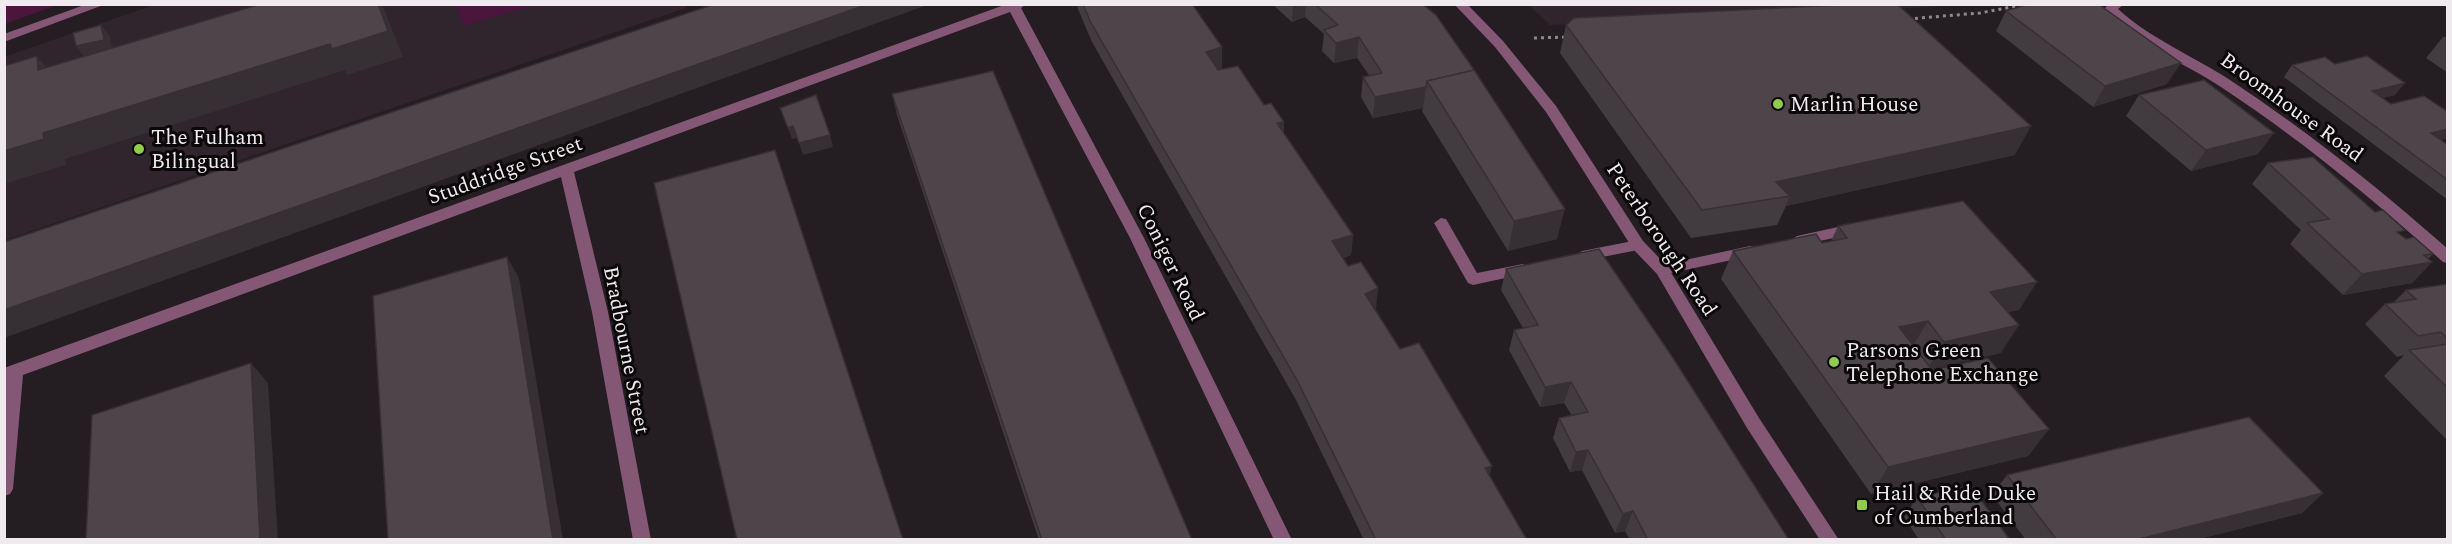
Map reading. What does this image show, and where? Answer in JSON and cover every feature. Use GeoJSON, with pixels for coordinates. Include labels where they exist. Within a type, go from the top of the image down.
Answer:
{"type":"FeatureCollection","features":[{"type":"Feature","properties":{"kind":"street"},"geometry":{"type":"LineString","coordinates":[[4,38],[100,4]]}},
{"type":"Feature","properties":{"kind":"street","name":"Peterborough Road"},"geometry":{"type":"LineString","coordinates":[[1460,4],[1499,44],[1551,109],[1638,245],[1662,270],[1753,423],[1830,540]]}},
{"type":"Feature","properties":{"kind":"street","name":"Broomhouse Road"},"geometry":{"type":"LineString","coordinates":[[2118,4],[2110,9],[2129,27],[2188,58],[2227,84],[2366,186],[2448,258]]}},
{"type":"Feature","properties":{"kind":"street","name":"Studdridge Street"},"geometry":{"type":"LineString","coordinates":[[10,373],[1017,6]]}},
{"type":"Feature","properties":{"kind":"street","name":"Coniger Road"},"geometry":{"type":"LineString","coordinates":[[1017,6],[1137,238],[1283,540]]}},
{"type":"Feature","properties":{"kind":"street","name":"Bradbourne Street"},"geometry":{"type":"LineString","coordinates":[[566,170],[600,312],[642,540]]}},
{"type":"Feature","properties":{"kind":"street"},"geometry":{"type":"LineString","coordinates":[[1441,223],[1473,279],[1539,266]]}},
{"type":"Feature","properties":{"kind":"street"},"geometry":{"type":"LineString","coordinates":[[1787,243],[1867,225]]}},
{"type":"Feature","properties":{"kind":"street"},"geometry":{"type":"LineString","coordinates":[[1572,258],[1638,245]]}},
{"type":"Feature","properties":{"kind":"street"},"geometry":{"type":"LineString","coordinates":[[1662,270],[1764,248]]}},
{"type":"Feature","properties":{"kind":"street"},"geometry":{"type":"LineString","coordinates":[[4,489],[10,373]]}},
{"type":"Feature","properties":{"kind":"path"},"geometry":{"type":"LineString","coordinates":[[1897,20],[1980,13],[2026,4]]}},
{"type":"Feature","properties":{"kind":"path"},"geometry":{"type":"LineString","coordinates":[[1555,38],[1576,37]]}},
{"type":"Feature","properties":{"kind":"shaded area"},"geometry":{"type":"Polygon","coordinates":[[[5,4],[56,4],[57,5],[5,24],[5,4]]]}},
{"type":"Feature","properties":{"kind":"shaded area","name":"The Fulham Bilingual"},"geometry":{"type":"Polygon","coordinates":[[[684,4],[686,8],[5,240],[4,57],[154,5],[684,4]]]}},
{"type":"Feature","properties":{"kind":"shaded area"},"geometry":{"type":"Polygon","coordinates":[[[455,5],[534,5],[464,26],[455,5]]]}},
{"type":"Feature","properties":{"kind":"shaded area"},"geometry":{"type":"Polygon","coordinates":[[[1529,5],[1955,5],[1769,18],[1550,25],[1529,5]]]}},
{"type":"Feature","properties":{"kind":"building"},"geometry":{"type":"Polygon","coordinates":[[[261,4],[378,4],[388,31],[332,49],[330,44],[43,133],[44,139],[4,151],[4,66],[37,56],[38,70],[261,4]]]}},
{"type":"Feature","properties":{"kind":"building"},"geometry":{"type":"Polygon","coordinates":[[[715,4],[868,4],[4,310],[4,242],[715,4]]]}},
{"type":"Feature","properties":{"kind":"building"},"geometry":{"type":"Polygon","coordinates":[[[1083,4],[1192,4],[1222,47],[1206,52],[1218,70],[1238,66],[1264,105],[1271,103],[1284,122],[1277,123],[1353,235],[1332,241],[1348,266],[1361,262],[1378,288],[1365,294],[1400,349],[1419,343],[1492,466],[1485,468],[1527,540],[1376,540],[1297,380],[1090,21],[1083,4]]]}},
{"type":"Feature","properties":{"kind":"building"},"geometry":{"type":"Polygon","coordinates":[[[1315,4],[1422,4],[1436,15],[1479,77],[1474,70],[1427,81],[1426,87],[1375,97],[1363,77],[1382,73],[1359,37],[1336,43],[1324,30],[1338,25],[1315,4]]]}},
{"type":"Feature","properties":{"kind":"building","name":"Marlin House"},"geometry":{"type":"Polygon","coordinates":[[[1897,4],[2031,126],[1776,182],[1790,196],[1702,210],[1566,25],[1574,18],[1897,4]]]}},
{"type":"Feature","properties":{"kind":"building"},"geometry":{"type":"Polygon","coordinates":[[[2029,4],[2098,4],[2181,63],[2105,86],[2006,11],[2029,4]]]}},
{"type":"Feature","properties":{"kind":"building"},"geometry":{"type":"Polygon","coordinates":[[[101,25],[104,40],[76,46],[73,33],[101,25]]]}},
{"type":"Feature","properties":{"kind":"building"},"geometry":{"type":"Polygon","coordinates":[[[2367,56],[2405,83],[2372,91],[2391,104],[2424,96],[2448,112],[2448,129],[2431,133],[2448,145],[2448,180],[2292,65],[2325,57],[2335,64],[2367,56]]]}},
{"type":"Feature","properties":{"kind":"building"},"geometry":{"type":"Polygon","coordinates":[[[1474,70],[1565,209],[1514,221],[1427,81],[1474,70]]]}},
{"type":"Feature","properties":{"kind":"building"},"geometry":{"type":"Polygon","coordinates":[[[993,71],[1192,540],[1042,540],[892,94],[993,71]]]}},
{"type":"Feature","properties":{"kind":"building"},"geometry":{"type":"Polygon","coordinates":[[[2204,80],[2274,133],[2206,150],[2139,95],[2204,80]]]}},
{"type":"Feature","properties":{"kind":"building"},"geometry":{"type":"Polygon","coordinates":[[[816,95],[830,135],[799,143],[793,126],[788,128],[780,108],[816,95]]]}},
{"type":"Feature","properties":{"kind":"building"},"geometry":{"type":"Polygon","coordinates":[[[775,150],[903,540],[737,540],[654,183],[775,150]]]}},
{"type":"Feature","properties":{"kind":"building"},"geometry":{"type":"Polygon","coordinates":[[[2313,157],[2375,212],[2383,210],[2405,230],[2397,232],[2406,239],[2414,237],[2433,254],[2424,255],[2432,262],[2362,274],[2307,223],[2329,219],[2268,163],[2313,157]]]}},
{"type":"Feature","properties":{"kind":"building","name":"Parsons Green Telephone Exchange"},"geometry":{"type":"Polygon","coordinates":[[[1963,201],[2037,282],[1990,292],[2019,325],[1944,342],[1928,321],[1899,327],[1932,370],[1988,358],[2049,429],[1888,467],[1733,251],[1816,234],[1822,243],[1847,238],[1838,226],[1963,201]]]}},
{"type":"Feature","properties":{"kind":"building"},"geometry":{"type":"Polygon","coordinates":[[[1599,249],[1673,358],[1789,540],[1648,540],[1633,511],[1623,514],[1588,450],[1576,452],[1559,418],[1588,412],[1571,382],[1545,387],[1514,330],[1538,325],[1506,269],[1599,249]]]}},
{"type":"Feature","properties":{"kind":"building"},"geometry":{"type":"Polygon","coordinates":[[[507,257],[553,540],[388,540],[373,296],[507,257]]]}},
{"type":"Feature","properties":{"kind":"building"},"geometry":{"type":"Polygon","coordinates":[[[2448,284],[2448,339],[2441,332],[2418,336],[2385,304],[2416,299],[2406,290],[2448,284]]]}},
{"type":"Feature","properties":{"kind":"building"},"geometry":{"type":"Polygon","coordinates":[[[2448,344],[2448,388],[2409,350],[2448,344]]]}},
{"type":"Feature","properties":{"kind":"building"},"geometry":{"type":"Polygon","coordinates":[[[251,363],[260,540],[86,540],[92,415],[251,363]]]}},
{"type":"Feature","properties":{"kind":"building"},"geometry":{"type":"Polygon","coordinates":[[[2249,417],[2323,493],[2135,540],[2057,540],[2007,475],[2249,417]]]}},
{"type":"Feature","properties":{"kind":"building"},"geometry":{"type":"Polygon","coordinates":[[[1971,486],[2010,540],[1946,540],[1917,497],[1971,486]]]}},
{"type":"Feature","properties":{"kind":"place","name":"Marlin House"},"geometry":{"type":"Point","coordinates":[1778,104]}},
{"type":"Feature","properties":{"kind":"place","name":"The Fulham Bilingual"},"geometry":{"type":"Point","coordinates":[139,149]}},
{"type":"Feature","properties":{"kind":"place","name":"Parsons Green Telephone Exchange"},"geometry":{"type":"Point","coordinates":[1834,362]}},
{"type":"Feature","properties":{"kind":"place","name":"Hail & Ride Duke of Cumberland"},"geometry":{"type":"Point","coordinates":[1862,505]}}]}
